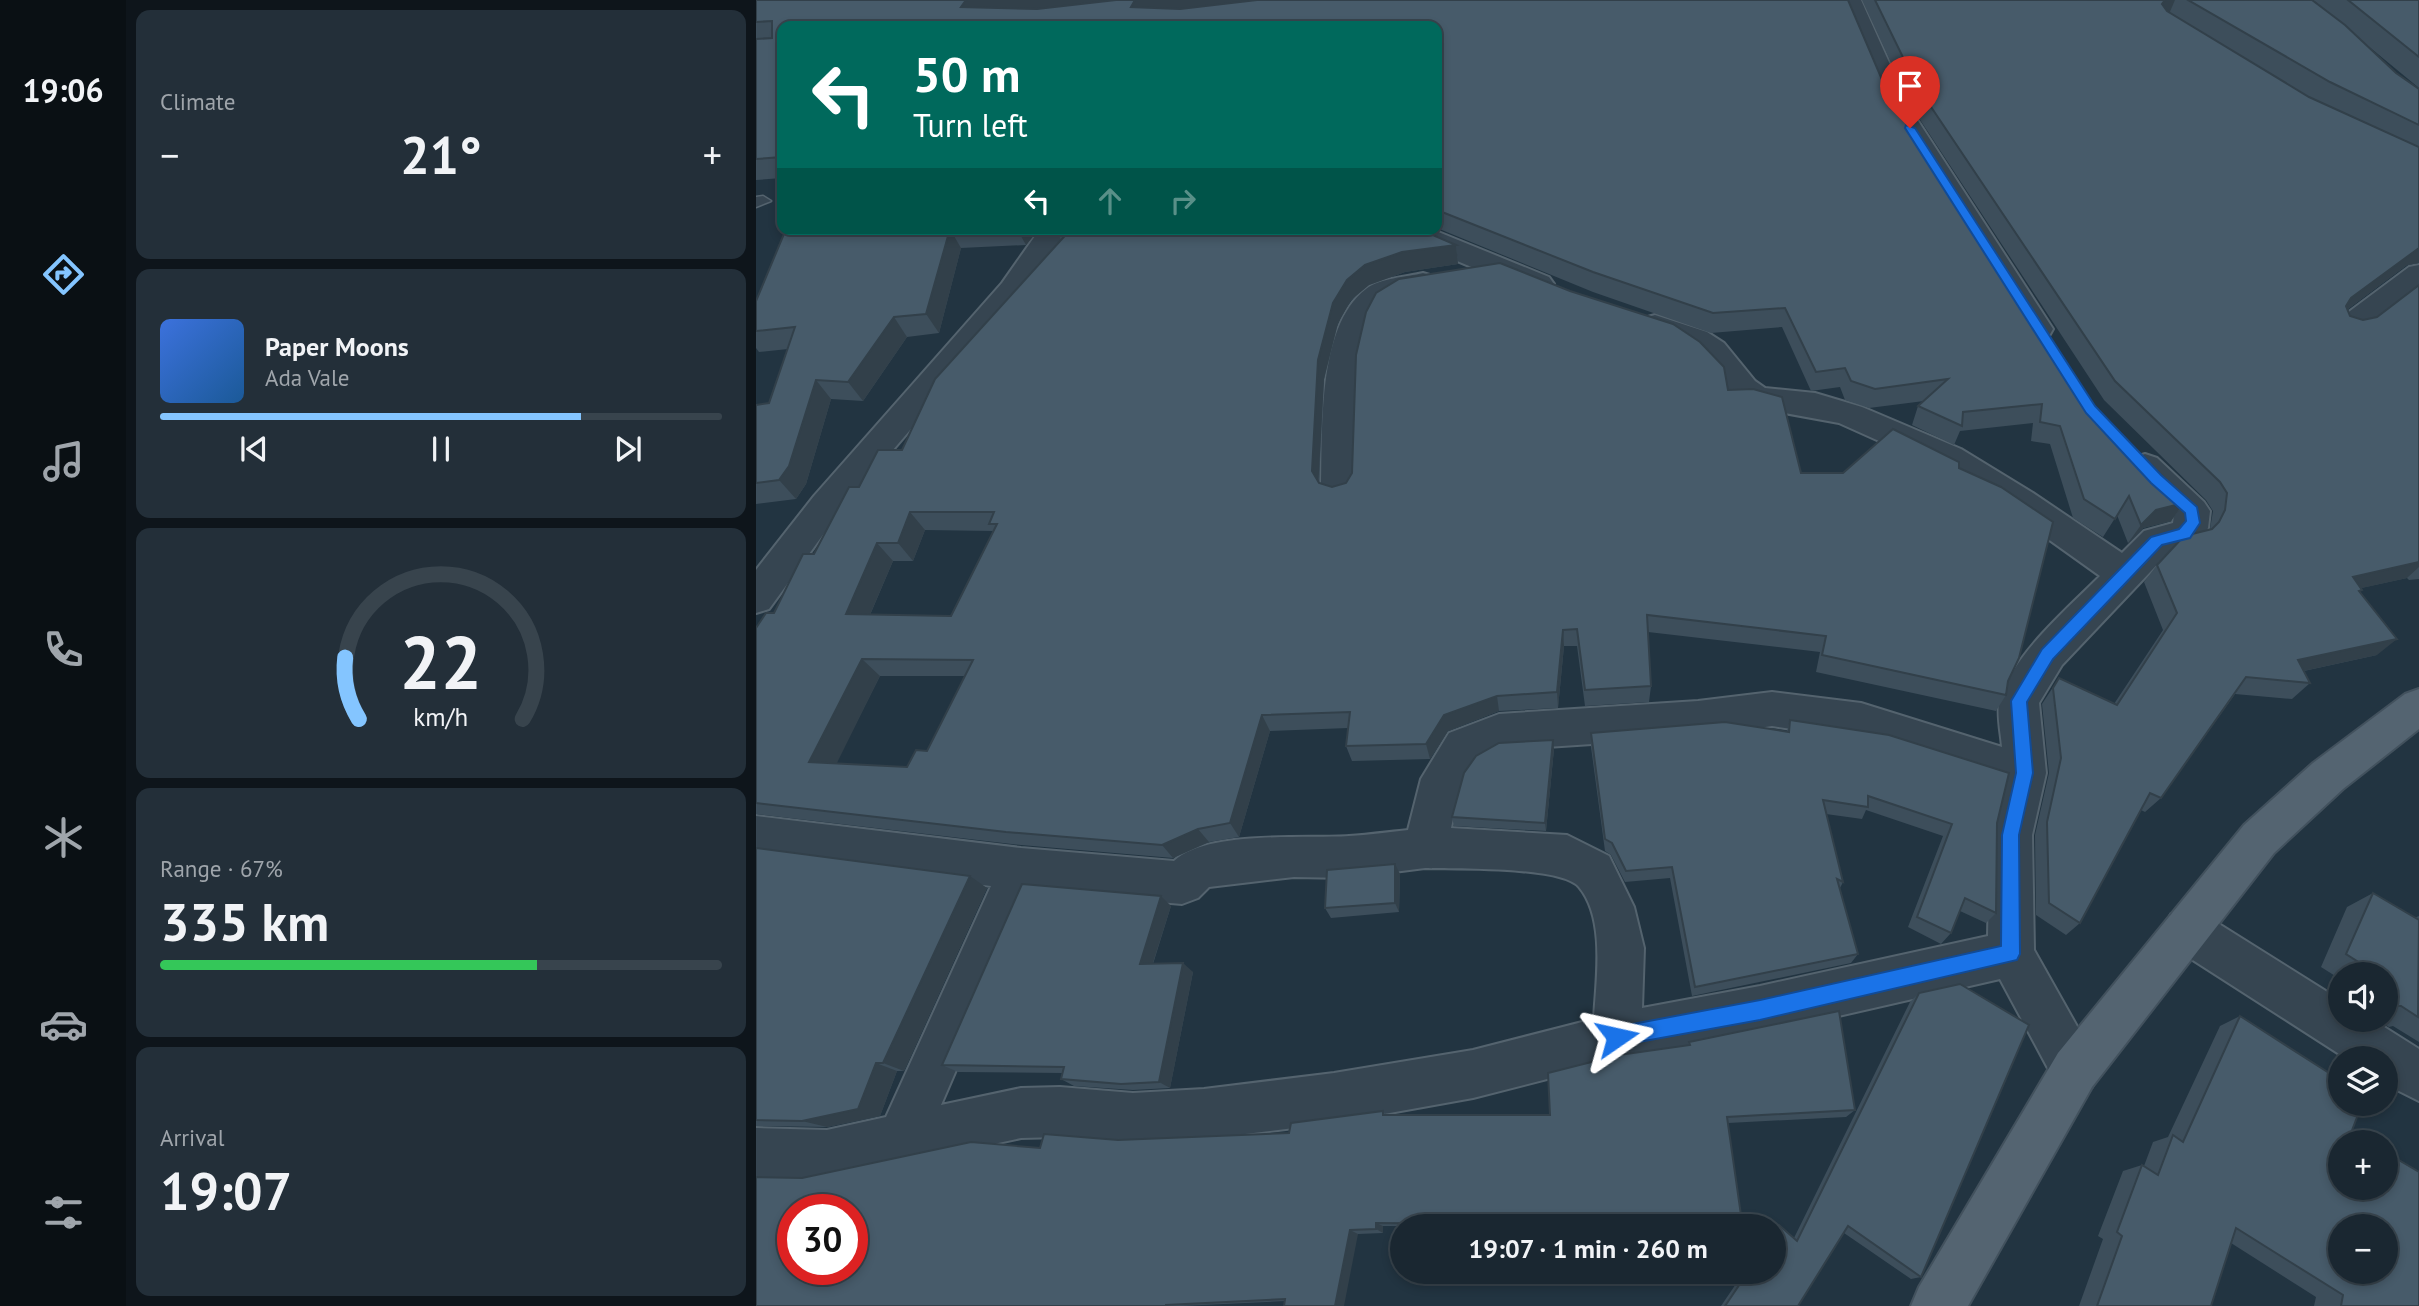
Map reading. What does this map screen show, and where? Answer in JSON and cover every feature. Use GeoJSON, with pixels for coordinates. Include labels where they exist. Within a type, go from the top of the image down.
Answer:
{"type":"FeatureCollection","features":[{"type":"Feature","properties":{"kind":"main road"},"geometry":{"type":"LineString","coordinates":[[1938,1306],[2075,1070],[2186,930],[2259,839],[2328,776],[2419,706]]}},
{"type":"Feature","properties":{"kind":"street"},"geometry":{"type":"LineString","coordinates":[[1850,0],[1896,107],[2056,358]]}},
{"type":"Feature","properties":{"kind":"street"},"geometry":{"type":"LineString","coordinates":[[756,598],[826,505],[1013,290],[1051,235]]}},
{"type":"Feature","properties":{"kind":"street"},"geometry":{"type":"LineString","coordinates":[[1420,235],[1569,295]]}},
{"type":"Feature","properties":{"kind":"street"},"geometry":{"type":"LineString","coordinates":[[1338,490],[1343,382],[1349,342],[1360,314],[1376,296],[1402,287],[1505,270]]}},
{"type":"Feature","properties":{"kind":"street"},"geometry":{"type":"LineString","coordinates":[[2349,327],[2419,274]]}},
{"type":"Feature","properties":{"kind":"street"},"geometry":{"type":"LineString","coordinates":[[1620,314],[1696,339],[1713,351],[1744,389],[1757,398],[1815,405],[1850,415],[1949,458],[2021,502],[2126,575]]}},
{"type":"Feature","properties":{"kind":"street"},"geometry":{"type":"LineString","coordinates":[[2075,1070],[2011,954],[2011,835],[2025,773],[2019,701],[2048,654],[2157,541],[2184,534],[2193,523],[2192,511],[2118,439]]}},
{"type":"Feature","properties":{"kind":"street"},"geometry":{"type":"LineString","coordinates":[[1425,848],[1442,779],[1463,746],[1499,732],[1698,719],[1772,709],[1861,721],[2025,773]]}},
{"type":"Feature","properties":{"kind":"street"},"geometry":{"type":"LineString","coordinates":[[756,836],[1021,869],[1182,883],[1199,867],[1294,856],[1347,857],[1425,848],[1525,851],[1567,856],[1594,870],[1612,907],[1621,948],[1617,1037]]}},
{"type":"Feature","properties":{"kind":"street"},"geometry":{"type":"LineString","coordinates":[[902,1138],[1021,869]]}},
{"type":"Feature","properties":{"kind":"street"},"geometry":{"type":"LineString","coordinates":[[2186,930],[2419,1077]]}},
{"type":"Feature","properties":{"kind":"street"},"geometry":{"type":"LineString","coordinates":[[756,1153],[827,1155],[1021,1113],[1060,1112],[1133,1118],[1204,1114],[1334,1098],[1473,1074],[1617,1037],[1760,1010],[2011,954]]}},
{"type":"Feature","properties":{"kind":"building"},"geometry":{"type":"Polygon","coordinates":[[[756,0],[966,0],[961,7],[1037,9],[1135,0],[1131,7],[1180,9],[1257,0],[1848,0],[1886,89],[2086,400],[2184,498],[2184,503],[2156,510],[2141,525],[2129,496],[2115,519],[2084,499],[2060,426],[2040,422],[2042,404],[1963,412],[1962,426],[1918,406],[1948,379],[1875,389],[1851,381],[1845,368],[1816,372],[1785,308],[1713,313],[1593,272],[1442,212],[1442,21],[777,21],[777,157],[756,159],[756,39],[772,38],[772,21],[756,22],[756,0]]]}},
{"type":"Feature","properties":{"kind":"building"},"geometry":{"type":"Polygon","coordinates":[[[1875,0],[2165,0],[2162,4],[2167,11],[2309,97],[2419,147],[2419,248],[2351,298],[2346,306],[2350,316],[2363,320],[2377,317],[2419,285],[2419,562],[2353,577],[2362,590],[2359,591],[2397,639],[2298,660],[2310,683],[2246,677],[2161,798],[2150,793],[2080,923],[2049,903],[2047,822],[2061,758],[2053,688],[2059,678],[2117,705],[2177,613],[2157,565],[2184,536],[2212,529],[2219,522],[2225,510],[2227,493],[2220,482],[2115,381],[1917,86],[1875,0]]]}},
{"type":"Feature","properties":{"kind":"building"},"geometry":{"type":"Polygon","coordinates":[[[2188,0],[2312,0],[2345,25],[2396,73],[2419,89],[2419,125],[2330,82],[2188,0]]]}},
{"type":"Feature","properties":{"kind":"building"},"geometry":{"type":"Polygon","coordinates":[[[2348,0],[2419,0],[2419,57],[2348,0]]]}},
{"type":"Feature","properties":{"kind":"building"},"geometry":{"type":"Polygon","coordinates":[[[784,235],[948,235],[926,314],[894,317],[848,382],[816,380],[789,466],[779,480],[756,483],[756,405],[769,403],[795,327],[756,331],[756,301],[784,235]]]}},
{"type":"Feature","properties":{"kind":"building"},"geometry":{"type":"Polygon","coordinates":[[[1066,235],[1433,235],[1456,245],[1402,252],[1365,265],[1347,280],[1333,303],[1318,360],[1312,471],[1319,483],[1332,487],[1346,483],[1352,473],[1356,355],[1366,312],[1376,293],[1399,279],[1500,263],[1570,291],[1673,324],[1700,342],[1724,367],[1728,390],[1753,389],[1782,397],[1801,473],[1843,473],[1893,429],[1959,462],[1959,468],[2001,487],[2053,522],[2019,658],[2008,681],[2006,695],[1822,655],[1826,636],[1647,615],[1651,686],[1585,690],[1577,629],[1563,630],[1557,692],[1497,696],[1444,715],[1426,744],[1346,746],[1350,712],[1262,715],[1230,823],[1198,829],[1162,845],[1006,832],[756,803],[756,628],[766,613],[774,613],[803,554],[814,554],[849,487],[859,487],[878,450],[902,450],[935,379],[1066,235]],[[910,512],[898,543],[877,543],[846,614],[951,616],[997,524],[989,524],[994,512],[910,512]],[[862,659],[809,762],[907,767],[916,750],[927,751],[973,660],[862,659]]]}},
{"type":"Feature","properties":{"kind":"building"},"geometry":{"type":"Polygon","coordinates":[[[1790,720],[1889,735],[2009,773],[1997,823],[1996,913],[1965,898],[1951,933],[1917,917],[1952,824],[1868,796],[1868,807],[1823,800],[1843,882],[1837,879],[1858,954],[1695,987],[1672,867],[1626,871],[1612,843],[1605,839],[1591,733],[1725,722],[1789,732],[1790,720]]]}},
{"type":"Feature","properties":{"kind":"building"},"geometry":{"type":"Polygon","coordinates":[[[1553,740],[1545,823],[1452,817],[1464,773],[1476,756],[1499,743],[1553,740]]]}},
{"type":"Feature","properties":{"kind":"building"},"geometry":{"type":"Polygon","coordinates":[[[756,848],[970,876],[883,1063],[876,1063],[858,1109],[802,1121],[756,1120],[756,848]]]}},
{"type":"Feature","properties":{"kind":"building"},"geometry":{"type":"Polygon","coordinates":[[[1395,864],[1395,903],[1325,908],[1327,870],[1395,864]]]}},
{"type":"Feature","properties":{"kind":"building"},"geometry":{"type":"Polygon","coordinates":[[[1022,884],[1161,896],[1140,964],[1183,963],[1159,1082],[1121,1084],[1061,1079],[1064,1067],[942,1065],[1022,884]]]}},
{"type":"Feature","properties":{"kind":"building"},"geometry":{"type":"Polygon","coordinates":[[[2373,893],[2419,920],[2418,1017],[2398,1006],[2398,962],[2359,962],[2346,954],[2373,893]]]}},
{"type":"Feature","properties":{"kind":"building"},"geometry":{"type":"Polygon","coordinates":[[[1960,984],[2029,1025],[1921,1277],[1848,1226],[1798,1306],[1725,1306],[1740,1284],[1786,1284],[1786,1231],[1797,1241],[1919,993],[1960,984]]]}},
{"type":"Feature","properties":{"kind":"building"},"geometry":{"type":"Polygon","coordinates":[[[1839,1011],[1855,1110],[1727,1117],[1741,1214],[1390,1214],[1390,1223],[1376,1223],[1376,1229],[1350,1230],[1335,1306],[1284,1306],[1285,1299],[1166,1306],[756,1306],[756,1177],[802,1178],[971,1142],[1040,1148],[1044,1134],[1118,1140],[1289,1133],[1291,1123],[1383,1111],[1383,1115],[1550,1115],[1548,1073],[1619,1055],[1690,1045],[1689,1042],[1839,1011]]]}},
{"type":"Feature","properties":{"kind":"building"},"geometry":{"type":"Polygon","coordinates":[[[2240,1016],[2328,1072],[2328,1116],[2357,1116],[2352,1130],[2328,1130],[2328,1200],[2398,1200],[2398,1160],[2419,1172],[2419,1306],[2341,1306],[2343,1295],[2236,1228],[2211,1306],[2097,1306],[2122,1236],[2117,1232],[2142,1165],[2158,1175],[2173,1135],[2183,1142],[2240,1016]]]}},
{"type":"Feature","properties":{"kind":"route"},"geometry":{"type":"LineString","coordinates":[[1617,1037],[1827,996],[2011,954],[2011,835],[2025,773],[2019,701],[2048,654],[2157,541],[2184,534],[2193,523],[2192,511],[2184,502],[2156,479],[2090,410],[1910,128]]}}]}
